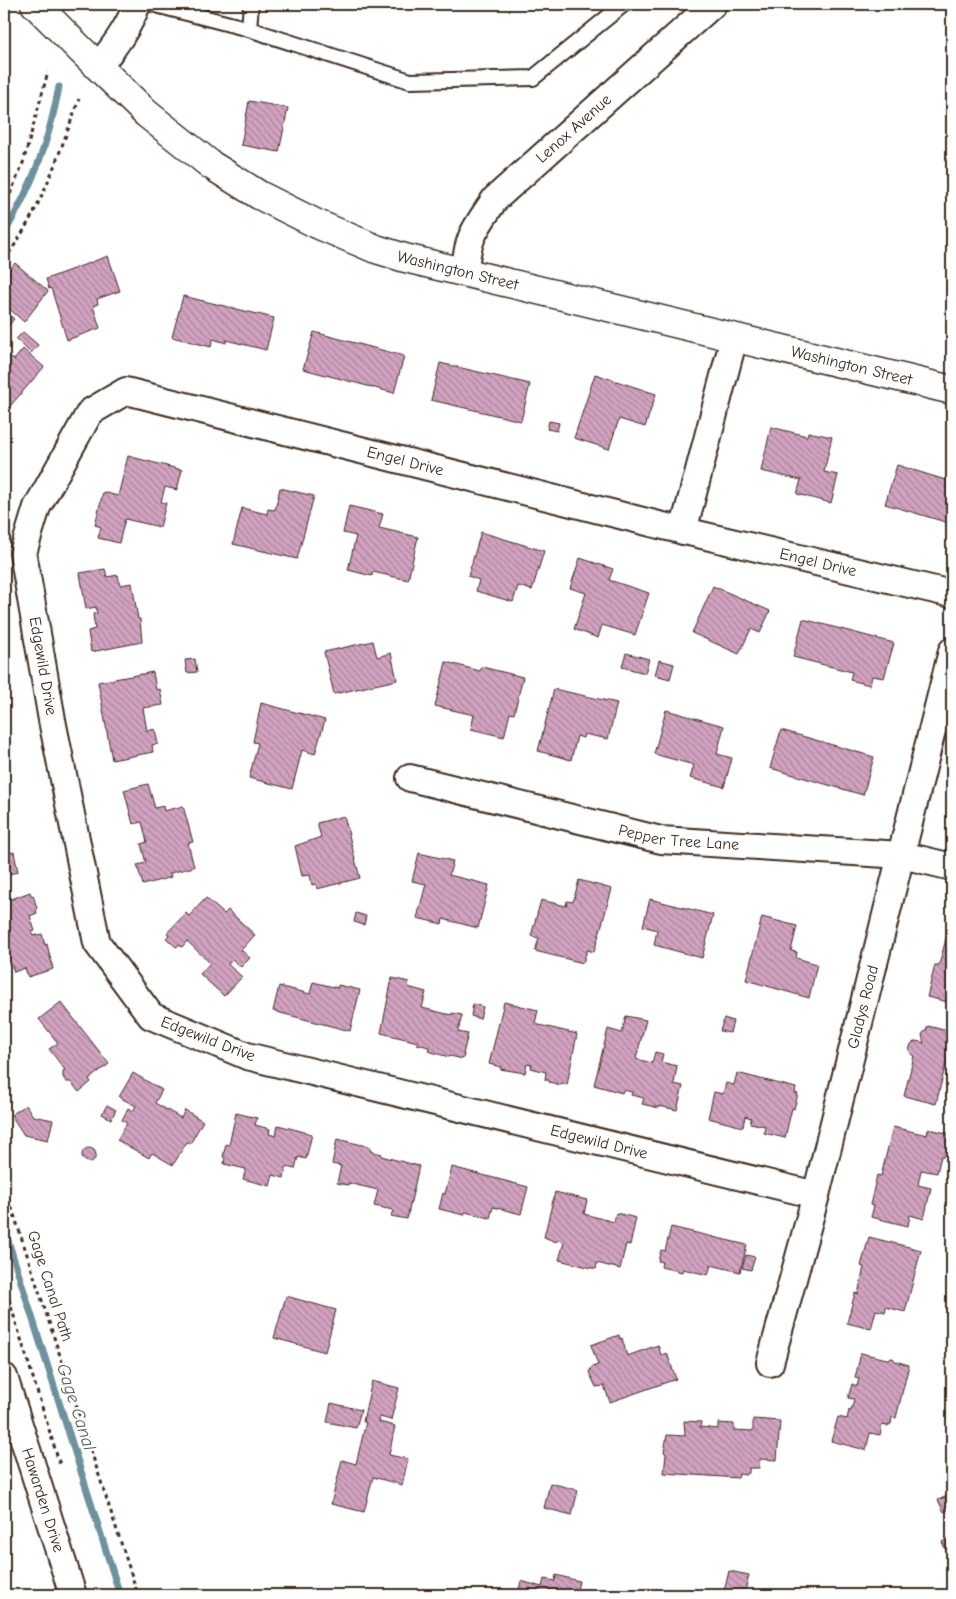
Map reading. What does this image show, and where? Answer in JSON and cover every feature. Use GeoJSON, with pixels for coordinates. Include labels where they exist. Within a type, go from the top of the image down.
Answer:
{"type":"FeatureCollection","features":[{"type":"Feature","properties":{"kind":"main road","name":"Washington Street"},"geometry":{"type":"LineString","coordinates":[[35,4],[147,114],[212,165],[259,195],[317,224],[405,258],[952,390]]}},
{"type":"Feature","properties":{"kind":"street"},"geometry":{"type":"LineString","coordinates":[[98,67],[121,36],[137,4]]}},
{"type":"Feature","properties":{"kind":"street","name":"Lenox Avenue"},"geometry":{"type":"LineString","coordinates":[[465,272],[466,251],[472,232],[496,199],[713,4]]}},
{"type":"Feature","properties":{"kind":"street"},"geometry":{"type":"LineString","coordinates":[[683,531],[734,338]]}},
{"type":"Feature","properties":{"kind":"street","name":"Engel Drive"},"geometry":{"type":"LineString","coordinates":[[126,391],[683,531],[952,594]]}},
{"type":"Feature","properties":{"kind":"street","name":"Edgewild Drive"},"geometry":{"type":"LineString","coordinates":[[126,391],[90,412],[37,507],[23,553],[52,720],[97,943],[151,1016],[247,1056],[816,1195]]}},
{"type":"Feature","properties":{"kind":"street","name":"Gladys Road"},"geometry":{"type":"LineString","coordinates":[[770,1363],[816,1195],[952,651]]}},
{"type":"Feature","properties":{"kind":"street","name":"Pepper Tree Lane"},"geometry":{"type":"LineString","coordinates":[[410,778],[661,840],[902,855],[952,867]]}},
{"type":"Feature","properties":{"kind":"street","name":"Hawarden Drive"},"geometry":{"type":"LineString","coordinates":[[4,1377],[72,1595]]}},
{"type":"Feature","properties":{"kind":"lane"},"geometry":{"type":"LineString","coordinates":[[152,4],[249,30],[410,81],[532,78],[624,4]]}},
{"type":"Feature","properties":{"kind":"lane"},"geometry":{"type":"LineString","coordinates":[[249,30],[251,4]]}},
{"type":"Feature","properties":{"kind":"path"},"geometry":{"type":"LineString","coordinates":[[4,209],[23,163],[48,72]]}},
{"type":"Feature","properties":{"kind":"path"},"geometry":{"type":"LineString","coordinates":[[4,260],[30,218],[52,174],[79,100]]}},
{"type":"Feature","properties":{"kind":"path","name":"Gage Canal Path"},"geometry":{"type":"LineString","coordinates":[[4,1184],[138,1595]]}},
{"type":"Feature","properties":{"kind":"path"},"geometry":{"type":"LineString","coordinates":[[4,1284],[62,1474]]}},
{"type":"Feature","properties":{"kind":"building"},"geometry":{"type":"Polygon","coordinates":[[[286,4],[348,4],[348,9],[286,6],[286,4]]]}},
{"type":"Feature","properties":{"kind":"building"},"geometry":{"type":"Polygon","coordinates":[[[249,101],[288,108],[279,152],[241,145],[249,101]]]}},
{"type":"Feature","properties":{"kind":"building"},"geometry":{"type":"Polygon","coordinates":[[[108,256],[120,291],[97,299],[98,304],[93,306],[100,328],[67,340],[51,288],[49,289],[46,279],[108,256]]]}},
{"type":"Feature","properties":{"kind":"building"},"geometry":{"type":"Polygon","coordinates":[[[15,263],[48,291],[24,322],[4,304],[4,276],[15,263]]]}},
{"type":"Feature","properties":{"kind":"building"},"geometry":{"type":"Polygon","coordinates":[[[183,296],[274,318],[266,350],[226,340],[226,343],[213,339],[211,347],[172,337],[183,296]]]}},
{"type":"Feature","properties":{"kind":"building"},"geometry":{"type":"Polygon","coordinates":[[[4,310],[14,319],[4,331],[4,310]]]}},
{"type":"Feature","properties":{"kind":"building"},"geometry":{"type":"Polygon","coordinates":[[[23,332],[38,345],[31,353],[16,339],[23,332]]]}},
{"type":"Feature","properties":{"kind":"building"},"geometry":{"type":"Polygon","coordinates":[[[314,332],[404,356],[394,393],[303,369],[314,332]]]}},
{"type":"Feature","properties":{"kind":"building"},"geometry":{"type":"Polygon","coordinates":[[[23,349],[44,367],[4,413],[4,351],[14,360],[23,349]]]}},
{"type":"Feature","properties":{"kind":"building"},"geometry":{"type":"Polygon","coordinates":[[[440,363],[530,384],[521,421],[431,400],[440,363]]]}},
{"type":"Feature","properties":{"kind":"building"},"geometry":{"type":"Polygon","coordinates":[[[595,374],[656,394],[645,427],[619,419],[609,449],[574,438],[595,374]]]}},
{"type":"Feature","properties":{"kind":"building"},"geometry":{"type":"Polygon","coordinates":[[[549,421],[559,423],[557,431],[547,429],[549,421]]]}},
{"type":"Feature","properties":{"kind":"building"},"geometry":{"type":"Polygon","coordinates":[[[771,427],[807,436],[808,432],[832,437],[824,472],[838,475],[831,503],[797,494],[801,480],[761,471],[771,427]]]}},
{"type":"Feature","properties":{"kind":"building"},"geometry":{"type":"Polygon","coordinates":[[[128,456],[182,470],[177,490],[165,487],[161,502],[166,503],[160,527],[125,519],[119,543],[98,538],[101,527],[95,525],[103,492],[118,496],[128,456]]]}},
{"type":"Feature","properties":{"kind":"building"},"geometry":{"type":"Polygon","coordinates":[[[897,465],[952,482],[952,524],[885,504],[897,465]]]}},
{"type":"Feature","properties":{"kind":"building"},"geometry":{"type":"Polygon","coordinates":[[[280,488],[314,496],[297,559],[233,544],[242,508],[267,514],[268,509],[275,510],[280,488]]]}},
{"type":"Feature","properties":{"kind":"building"},"geometry":{"type":"Polygon","coordinates":[[[349,506],[383,514],[379,528],[418,537],[408,580],[373,572],[372,576],[348,570],[356,536],[343,533],[349,506]]]}},
{"type":"Feature","properties":{"kind":"building"},"geometry":{"type":"Polygon","coordinates":[[[481,532],[544,551],[532,590],[518,586],[513,602],[476,591],[479,580],[468,576],[481,532]]]}},
{"type":"Feature","properties":{"kind":"building"},"geometry":{"type":"Polygon","coordinates":[[[580,558],[613,569],[609,580],[649,593],[635,635],[602,625],[598,638],[574,629],[586,593],[570,588],[580,558]]]}},
{"type":"Feature","properties":{"kind":"building"},"geometry":{"type":"Polygon","coordinates":[[[105,569],[107,577],[118,575],[120,585],[132,583],[138,619],[140,619],[142,642],[91,652],[88,631],[95,629],[93,614],[97,613],[96,607],[86,609],[80,573],[105,569]]]}},
{"type":"Feature","properties":{"kind":"building"},"geometry":{"type":"Polygon","coordinates":[[[713,586],[770,611],[760,633],[751,629],[739,654],[692,633],[713,586]]]}},
{"type":"Feature","properties":{"kind":"building"},"geometry":{"type":"Polygon","coordinates":[[[803,619],[894,643],[884,678],[872,676],[870,685],[850,680],[852,672],[793,657],[803,619]]]}},
{"type":"Feature","properties":{"kind":"building"},"geometry":{"type":"Polygon","coordinates":[[[373,641],[377,657],[391,653],[397,680],[334,694],[324,652],[373,641]]]}},
{"type":"Feature","properties":{"kind":"building"},"geometry":{"type":"Polygon","coordinates":[[[626,653],[649,659],[645,673],[622,667],[626,653]]]}},
{"type":"Feature","properties":{"kind":"building"},"geometry":{"type":"Polygon","coordinates":[[[195,659],[197,672],[187,673],[185,660],[195,659]]]}},
{"type":"Feature","properties":{"kind":"building"},"geometry":{"type":"Polygon","coordinates":[[[659,660],[674,664],[670,679],[655,675],[659,660]]]}},
{"type":"Feature","properties":{"kind":"building"},"geometry":{"type":"Polygon","coordinates":[[[446,662],[480,671],[482,667],[523,677],[514,714],[510,713],[504,737],[471,729],[474,715],[435,706],[446,662]]]}},
{"type":"Feature","properties":{"kind":"building"},"geometry":{"type":"Polygon","coordinates":[[[153,672],[156,690],[160,689],[163,705],[143,708],[147,731],[155,729],[158,744],[152,745],[153,752],[112,760],[98,682],[153,672]]]}},
{"type":"Feature","properties":{"kind":"building"},"geometry":{"type":"Polygon","coordinates":[[[554,689],[617,703],[608,739],[584,734],[583,738],[577,736],[571,760],[538,751],[554,689]]]}},
{"type":"Feature","properties":{"kind":"building"},"geometry":{"type":"Polygon","coordinates":[[[261,703],[325,720],[315,754],[302,750],[292,789],[249,778],[258,743],[253,742],[261,703]]]}},
{"type":"Feature","properties":{"kind":"building"},"geometry":{"type":"Polygon","coordinates":[[[666,710],[724,726],[717,754],[732,758],[724,787],[690,778],[694,765],[654,754],[666,710]]]}},
{"type":"Feature","properties":{"kind":"building"},"geometry":{"type":"Polygon","coordinates":[[[781,730],[874,757],[863,795],[770,768],[781,730]]]}},
{"type":"Feature","properties":{"kind":"building"},"geometry":{"type":"Polygon","coordinates":[[[148,784],[155,808],[163,806],[164,811],[183,806],[193,842],[188,843],[194,867],[170,873],[171,877],[143,885],[137,865],[146,863],[141,844],[147,842],[142,822],[133,824],[124,790],[148,784]]]}},
{"type":"Feature","properties":{"kind":"building"},"geometry":{"type":"Polygon","coordinates":[[[4,789],[11,822],[4,824],[4,789]]]}},
{"type":"Feature","properties":{"kind":"building"},"geometry":{"type":"Polygon","coordinates":[[[344,816],[360,878],[317,889],[316,884],[312,885],[310,875],[302,876],[295,846],[321,837],[317,823],[344,816]]]}},
{"type":"Feature","properties":{"kind":"building"},"geometry":{"type":"Polygon","coordinates":[[[14,852],[18,872],[4,875],[4,854],[14,852]]]}},
{"type":"Feature","properties":{"kind":"building"},"geometry":{"type":"Polygon","coordinates":[[[419,853],[453,861],[449,875],[489,885],[478,928],[443,919],[442,924],[417,918],[426,884],[412,881],[419,853]]]}},
{"type":"Feature","properties":{"kind":"building"},"geometry":{"type":"Polygon","coordinates":[[[579,880],[612,889],[594,952],[587,950],[583,963],[535,951],[539,938],[531,936],[541,900],[566,906],[567,901],[573,902],[579,880]]]}},
{"type":"Feature","properties":{"kind":"building"},"geometry":{"type":"Polygon","coordinates":[[[30,892],[31,896],[33,895],[37,908],[37,913],[30,916],[35,931],[32,932],[33,936],[42,934],[45,945],[47,944],[53,969],[28,977],[25,968],[14,972],[11,963],[4,965],[4,902],[30,892]]]}},
{"type":"Feature","properties":{"kind":"building"},"geometry":{"type":"Polygon","coordinates":[[[206,898],[224,914],[228,910],[255,935],[241,950],[250,958],[241,967],[232,959],[228,964],[242,977],[224,996],[200,974],[210,963],[187,941],[182,947],[179,945],[176,947],[166,938],[169,935],[167,933],[186,913],[189,916],[206,898]]]}},
{"type":"Feature","properties":{"kind":"building"},"geometry":{"type":"Polygon","coordinates":[[[650,899],[713,915],[702,958],[654,945],[657,930],[643,926],[650,899]]]}},
{"type":"Feature","properties":{"kind":"building"},"geometry":{"type":"Polygon","coordinates":[[[356,913],[366,916],[364,925],[354,922],[356,913]]]}},
{"type":"Feature","properties":{"kind":"building"},"geometry":{"type":"Polygon","coordinates":[[[952,916],[952,1003],[927,997],[935,965],[939,965],[952,916]]]}},
{"type":"Feature","properties":{"kind":"building"},"geometry":{"type":"Polygon","coordinates":[[[762,917],[797,926],[791,951],[797,952],[796,958],[817,964],[809,998],[746,980],[762,917]]]}},
{"type":"Feature","properties":{"kind":"building"},"geometry":{"type":"Polygon","coordinates":[[[392,978],[409,982],[408,987],[426,992],[422,1008],[451,1015],[452,1013],[462,1015],[458,1032],[468,1034],[463,1059],[428,1051],[429,1047],[417,1044],[418,1042],[381,1033],[392,978]]]}},
{"type":"Feature","properties":{"kind":"building"},"geometry":{"type":"Polygon","coordinates":[[[313,982],[338,988],[338,985],[360,990],[350,1031],[273,1011],[279,986],[310,994],[313,982]]]}},
{"type":"Feature","properties":{"kind":"building"},"geometry":{"type":"Polygon","coordinates":[[[61,1002],[109,1064],[89,1079],[91,1082],[79,1092],[71,1082],[66,1082],[63,1077],[63,1071],[65,1070],[49,1049],[58,1043],[39,1019],[61,1002]]]}},
{"type":"Feature","properties":{"kind":"building"},"geometry":{"type":"Polygon","coordinates":[[[504,1002],[538,1010],[535,1024],[577,1034],[567,1085],[545,1080],[546,1072],[531,1068],[532,1065],[527,1064],[525,1073],[500,1069],[501,1067],[489,1064],[504,1002]]]}},
{"type":"Feature","properties":{"kind":"building"},"geometry":{"type":"Polygon","coordinates":[[[473,1004],[483,1007],[480,1019],[471,1016],[473,1004]]]}},
{"type":"Feature","properties":{"kind":"building"},"geometry":{"type":"Polygon","coordinates":[[[626,1016],[646,1020],[636,1059],[652,1063],[655,1052],[663,1054],[661,1062],[677,1066],[674,1084],[683,1086],[677,1110],[642,1104],[644,1098],[631,1095],[632,1092],[623,1090],[622,1093],[594,1085],[608,1029],[622,1033],[626,1016]]]}},
{"type":"Feature","properties":{"kind":"building"},"geometry":{"type":"Polygon","coordinates":[[[724,1018],[733,1021],[730,1033],[720,1031],[724,1018]]]}},
{"type":"Feature","properties":{"kind":"building"},"geometry":{"type":"Polygon","coordinates":[[[928,1026],[952,1032],[952,1052],[949,1051],[936,1104],[904,1096],[914,1056],[909,1050],[911,1044],[916,1041],[924,1043],[922,1035],[928,1026]]]}},
{"type":"Feature","properties":{"kind":"building"},"geometry":{"type":"Polygon","coordinates":[[[133,1073],[162,1090],[155,1103],[181,1118],[185,1110],[203,1121],[190,1144],[187,1142],[173,1165],[152,1153],[149,1158],[117,1140],[127,1123],[122,1120],[128,1108],[133,1111],[136,1106],[119,1097],[133,1073]]]}},
{"type":"Feature","properties":{"kind":"building"},"geometry":{"type":"Polygon","coordinates":[[[737,1073],[796,1088],[795,1093],[798,1094],[794,1109],[792,1108],[785,1138],[764,1133],[765,1126],[750,1123],[751,1118],[745,1116],[743,1127],[708,1118],[714,1092],[723,1094],[726,1083],[734,1085],[737,1073]]]}},
{"type":"Feature","properties":{"kind":"building"},"geometry":{"type":"Polygon","coordinates":[[[26,1105],[33,1116],[53,1120],[48,1140],[24,1135],[11,1115],[26,1105]]]}},
{"type":"Feature","properties":{"kind":"building"},"geometry":{"type":"Polygon","coordinates":[[[107,1105],[116,1110],[111,1119],[102,1114],[107,1105]]]}},
{"type":"Feature","properties":{"kind":"building"},"geometry":{"type":"Polygon","coordinates":[[[236,1113],[257,1118],[255,1125],[270,1129],[269,1134],[276,1136],[278,1125],[312,1134],[306,1159],[298,1157],[295,1169],[286,1167],[284,1178],[273,1175],[270,1186],[243,1179],[246,1169],[224,1164],[225,1158],[223,1157],[226,1144],[229,1145],[236,1113]]]}},
{"type":"Feature","properties":{"kind":"building"},"geometry":{"type":"Polygon","coordinates":[[[893,1127],[927,1135],[928,1129],[952,1134],[946,1157],[941,1156],[937,1173],[921,1170],[918,1185],[931,1188],[924,1219],[910,1215],[908,1226],[871,1217],[874,1206],[870,1205],[877,1175],[881,1176],[893,1127]]]}},
{"type":"Feature","properties":{"kind":"building"},"geometry":{"type":"Polygon","coordinates":[[[337,1139],[371,1147],[370,1151],[382,1154],[381,1156],[419,1166],[407,1219],[391,1216],[393,1210],[374,1206],[378,1190],[348,1183],[348,1185],[337,1183],[341,1166],[332,1164],[337,1139]]]}},
{"type":"Feature","properties":{"kind":"building"},"geometry":{"type":"Polygon","coordinates":[[[89,1148],[94,1150],[96,1155],[94,1160],[89,1162],[84,1160],[82,1155],[84,1150],[89,1148]]]}},
{"type":"Feature","properties":{"kind":"building"},"geometry":{"type":"Polygon","coordinates":[[[452,1167],[528,1187],[521,1214],[493,1207],[490,1218],[465,1212],[464,1215],[439,1209],[452,1167]]]}},
{"type":"Feature","properties":{"kind":"building"},"geometry":{"type":"Polygon","coordinates":[[[555,1192],[587,1200],[584,1214],[614,1222],[616,1213],[636,1218],[630,1245],[626,1244],[620,1269],[597,1263],[596,1269],[559,1260],[564,1242],[558,1240],[556,1242],[544,1237],[555,1192]]]}},
{"type":"Feature","properties":{"kind":"building"},"geometry":{"type":"Polygon","coordinates":[[[671,1227],[747,1245],[740,1272],[711,1265],[708,1275],[683,1269],[682,1272],[661,1267],[662,1262],[658,1261],[661,1250],[665,1251],[671,1227]]]}},
{"type":"Feature","properties":{"kind":"building"},"geometry":{"type":"Polygon","coordinates":[[[869,1237],[921,1250],[905,1312],[886,1307],[885,1312],[876,1310],[871,1329],[847,1323],[855,1293],[858,1294],[864,1267],[861,1266],[869,1237]]]}},
{"type":"Feature","properties":{"kind":"building"},"geometry":{"type":"Polygon","coordinates":[[[746,1255],[755,1257],[751,1270],[742,1268],[746,1255]]]}},
{"type":"Feature","properties":{"kind":"building"},"geometry":{"type":"Polygon","coordinates":[[[286,1296],[336,1310],[325,1352],[274,1338],[286,1296]]]}},
{"type":"Feature","properties":{"kind":"building"},"geometry":{"type":"Polygon","coordinates":[[[619,1335],[620,1339],[622,1338],[627,1356],[658,1345],[661,1355],[667,1353],[676,1379],[610,1402],[604,1386],[596,1387],[589,1372],[592,1367],[598,1365],[591,1345],[619,1335]]]}},
{"type":"Feature","properties":{"kind":"building"},"geometry":{"type":"Polygon","coordinates":[[[861,1353],[887,1359],[893,1358],[895,1361],[909,1365],[896,1418],[892,1417],[891,1424],[887,1426],[882,1425],[880,1435],[870,1433],[866,1450],[831,1441],[838,1417],[847,1419],[849,1410],[851,1411],[854,1399],[848,1398],[852,1384],[857,1386],[859,1379],[855,1378],[861,1353]]]}},
{"type":"Feature","properties":{"kind":"building"},"geometry":{"type":"Polygon","coordinates":[[[372,1381],[399,1388],[391,1420],[380,1417],[379,1422],[395,1426],[389,1455],[408,1459],[402,1485],[373,1477],[364,1512],[331,1504],[342,1460],[356,1464],[366,1422],[363,1422],[372,1381]]]}},
{"type":"Feature","properties":{"kind":"building"},"geometry":{"type":"Polygon","coordinates":[[[331,1403],[361,1410],[356,1428],[327,1422],[331,1403]]]}},
{"type":"Feature","properties":{"kind":"building"},"geometry":{"type":"Polygon","coordinates":[[[753,1419],[780,1421],[777,1460],[760,1459],[759,1468],[749,1468],[749,1473],[745,1475],[739,1474],[738,1478],[664,1473],[666,1454],[664,1452],[667,1435],[685,1436],[684,1421],[701,1422],[700,1427],[718,1429],[718,1423],[734,1424],[734,1430],[753,1431],[753,1419]]]}},
{"type":"Feature","properties":{"kind":"building"},"geometry":{"type":"Polygon","coordinates":[[[952,1481],[952,1494],[947,1484],[952,1481]]]}},
{"type":"Feature","properties":{"kind":"building"},"geometry":{"type":"Polygon","coordinates":[[[550,1483],[578,1490],[572,1515],[544,1508],[550,1483]]]}},
{"type":"Feature","properties":{"kind":"building"},"geometry":{"type":"Polygon","coordinates":[[[952,1494],[952,1508],[944,1512],[938,1500],[952,1494]]]}},
{"type":"Feature","properties":{"kind":"building"},"geometry":{"type":"Polygon","coordinates":[[[952,1537],[952,1560],[951,1561],[942,1542],[952,1537]]]}},
{"type":"Feature","properties":{"kind":"building"},"geometry":{"type":"Polygon","coordinates":[[[729,1571],[749,1575],[744,1595],[723,1595],[729,1571]]]}},
{"type":"Feature","properties":{"kind":"building"},"geometry":{"type":"Polygon","coordinates":[[[556,1575],[579,1581],[576,1595],[518,1595],[521,1581],[542,1587],[544,1579],[555,1581],[556,1575]]]}},
{"type":"Feature","properties":{"kind":"waterway","name":"Gage Canal"},"geometry":{"type":"LineString","coordinates":[[4,234],[23,198],[38,163],[50,127],[59,87]]}},
{"type":"Feature","properties":{"kind":"waterway","name":"Gage Canal"},"geometry":{"type":"LineString","coordinates":[[4,1228],[120,1595]]}}]}
